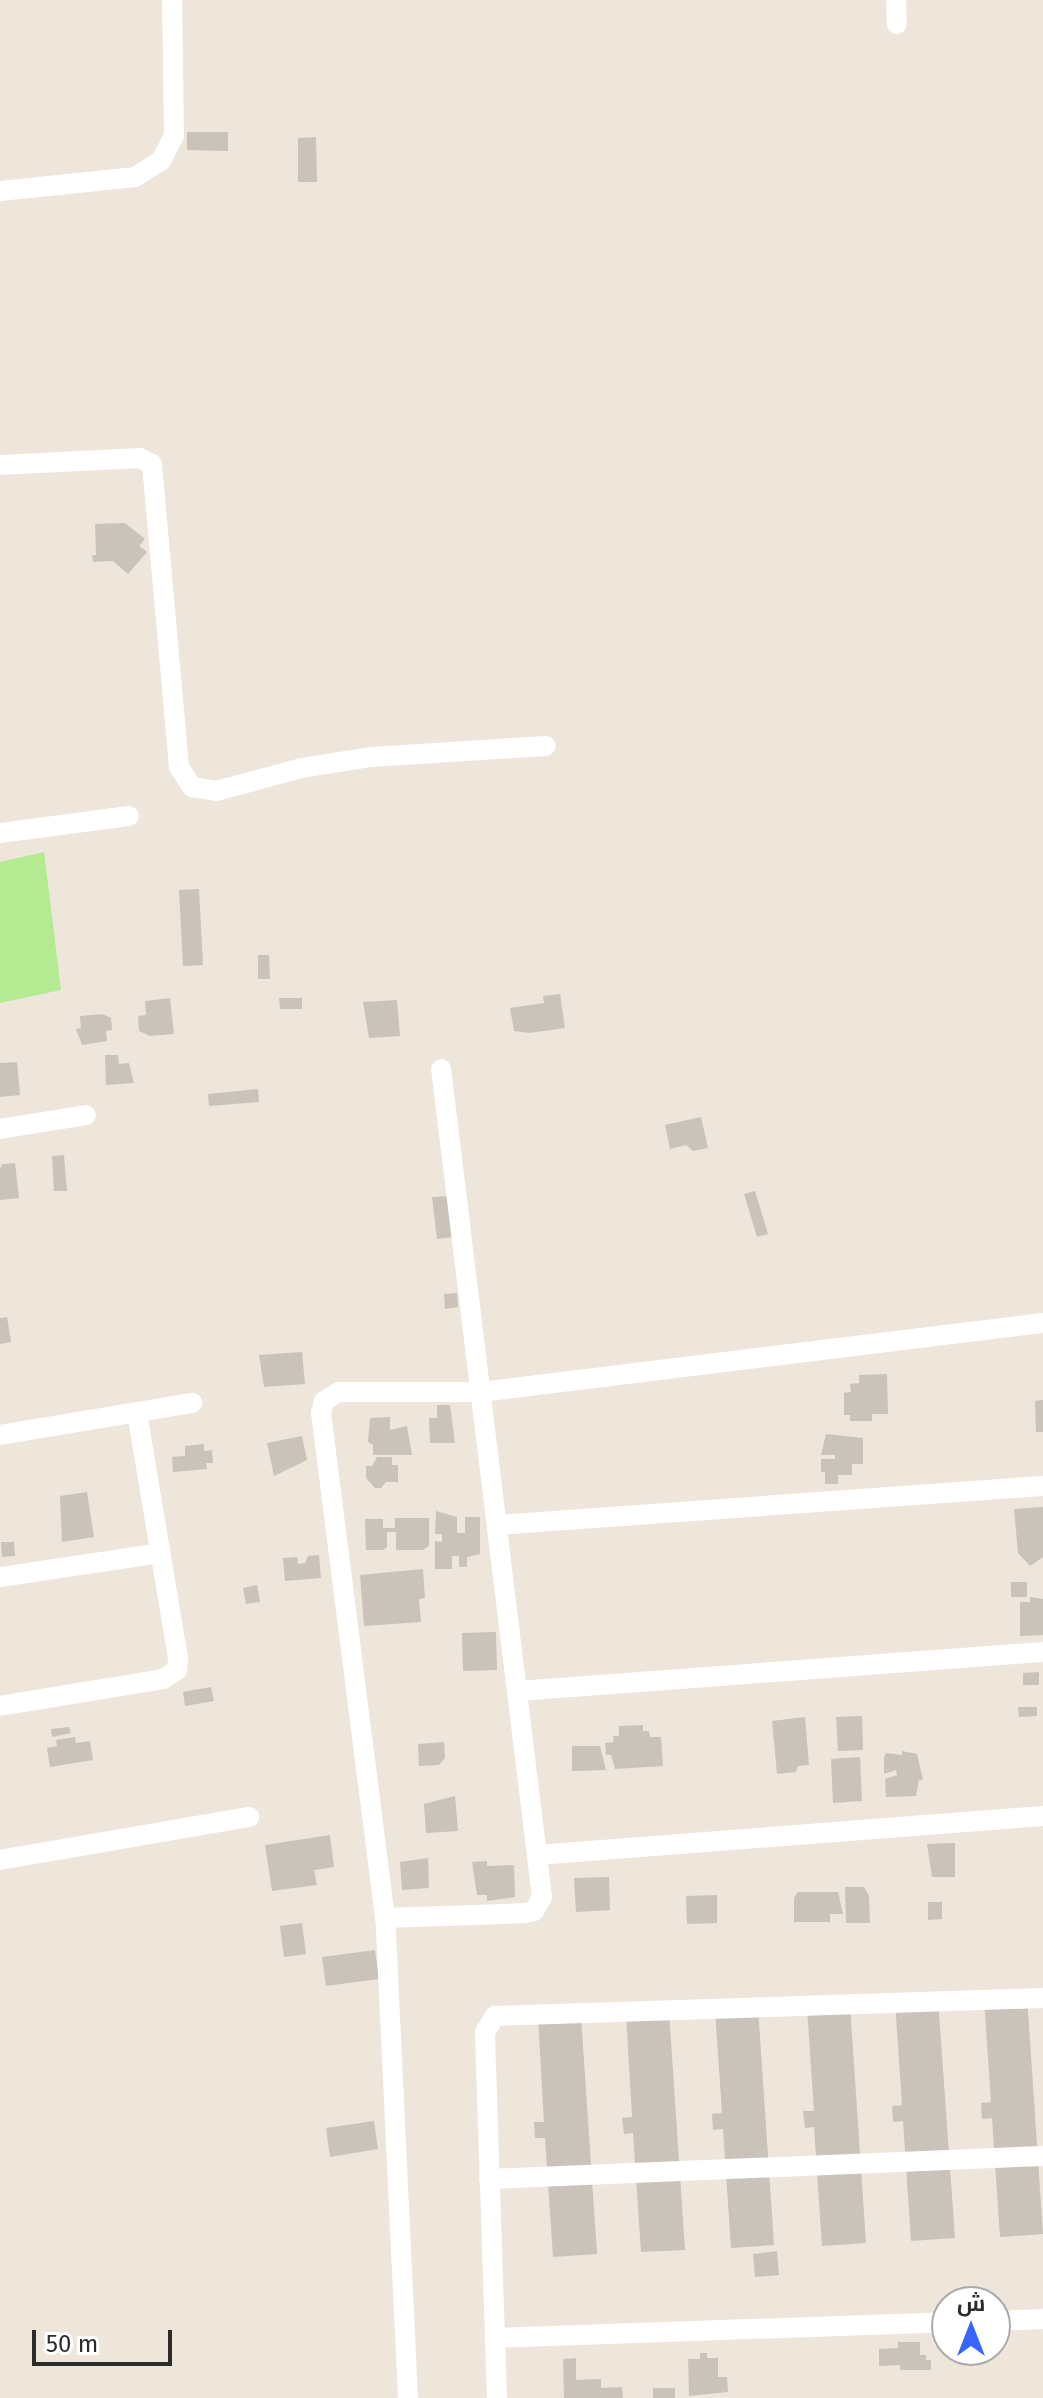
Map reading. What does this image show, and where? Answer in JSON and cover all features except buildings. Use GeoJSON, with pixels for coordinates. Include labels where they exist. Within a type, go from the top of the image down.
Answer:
{"type":"FeatureCollection","features":[{"type":"Feature","properties":{"kind":"street"},"geometry":{"type":"LineString","coordinates":[[0,191],[135,177],[161,161],[170,149],[176,120],[172,0]]}},
{"type":"Feature","properties":{"kind":"street"},"geometry":{"type":"LineString","coordinates":[[896,0],[897,24]]}},
{"type":"Feature","properties":{"kind":"street"},"geometry":{"type":"LineString","coordinates":[[0,465],[140,458],[152,464],[179,767],[186,782],[199,791],[216,791],[348,760],[546,746]]}},
{"type":"Feature","properties":{"kind":"street"},"geometry":{"type":"LineString","coordinates":[[0,833],[129,816]]}},
{"type":"Feature","properties":{"kind":"street"},"geometry":{"type":"LineString","coordinates":[[385,1918],[534,1911],[542,1897],[441,1069]]}},
{"type":"Feature","properties":{"kind":"street"},"geometry":{"type":"LineString","coordinates":[[0,1129],[86,1115]]}},
{"type":"Feature","properties":{"kind":"street"},"geometry":{"type":"LineString","coordinates":[[408,2398],[385,1918],[321,1406],[328,1396],[339,1392],[480,1392],[1043,1323]]}},
{"type":"Feature","properties":{"kind":"street"},"geometry":{"type":"LineString","coordinates":[[0,1435],[192,1403]]}},
{"type":"Feature","properties":{"kind":"street"},"geometry":{"type":"LineString","coordinates":[[0,1706],[174,1674],[178,1658],[137,1413]]}},
{"type":"Feature","properties":{"kind":"street"},"geometry":{"type":"LineString","coordinates":[[497,1525],[1043,1486]]}},
{"type":"Feature","properties":{"kind":"street"},"geometry":{"type":"LineString","coordinates":[[0,1577],[160,1553]]}},
{"type":"Feature","properties":{"kind":"street"},"geometry":{"type":"LineString","coordinates":[[518,1691],[1043,1652]]}},
{"type":"Feature","properties":{"kind":"street"},"geometry":{"type":"LineString","coordinates":[[537,1855],[1043,1816]]}},
{"type":"Feature","properties":{"kind":"street"},"geometry":{"type":"LineString","coordinates":[[0,1860],[249,1817]]}},
{"type":"Feature","properties":{"kind":"street"},"geometry":{"type":"LineString","coordinates":[[497,2398],[485,2032],[488,2021],[495,2016],[1043,1998]]}},
{"type":"Feature","properties":{"kind":"street"},"geometry":{"type":"LineString","coordinates":[[489,2179],[1043,2156]]}},
{"type":"Feature","properties":{"kind":"street"},"geometry":{"type":"LineString","coordinates":[[1011,2320],[1043,2319]]}},
{"type":"Feature","properties":{"kind":"street"},"geometry":{"type":"LineString","coordinates":[[495,2338],[931,2323]]}},
{"type":"Feature","properties":{"kind":"green space"},"geometry":{"type":"Polygon","coordinates":[[[44,852],[61,990],[0,1003],[0,862],[44,852]]]}}]}
